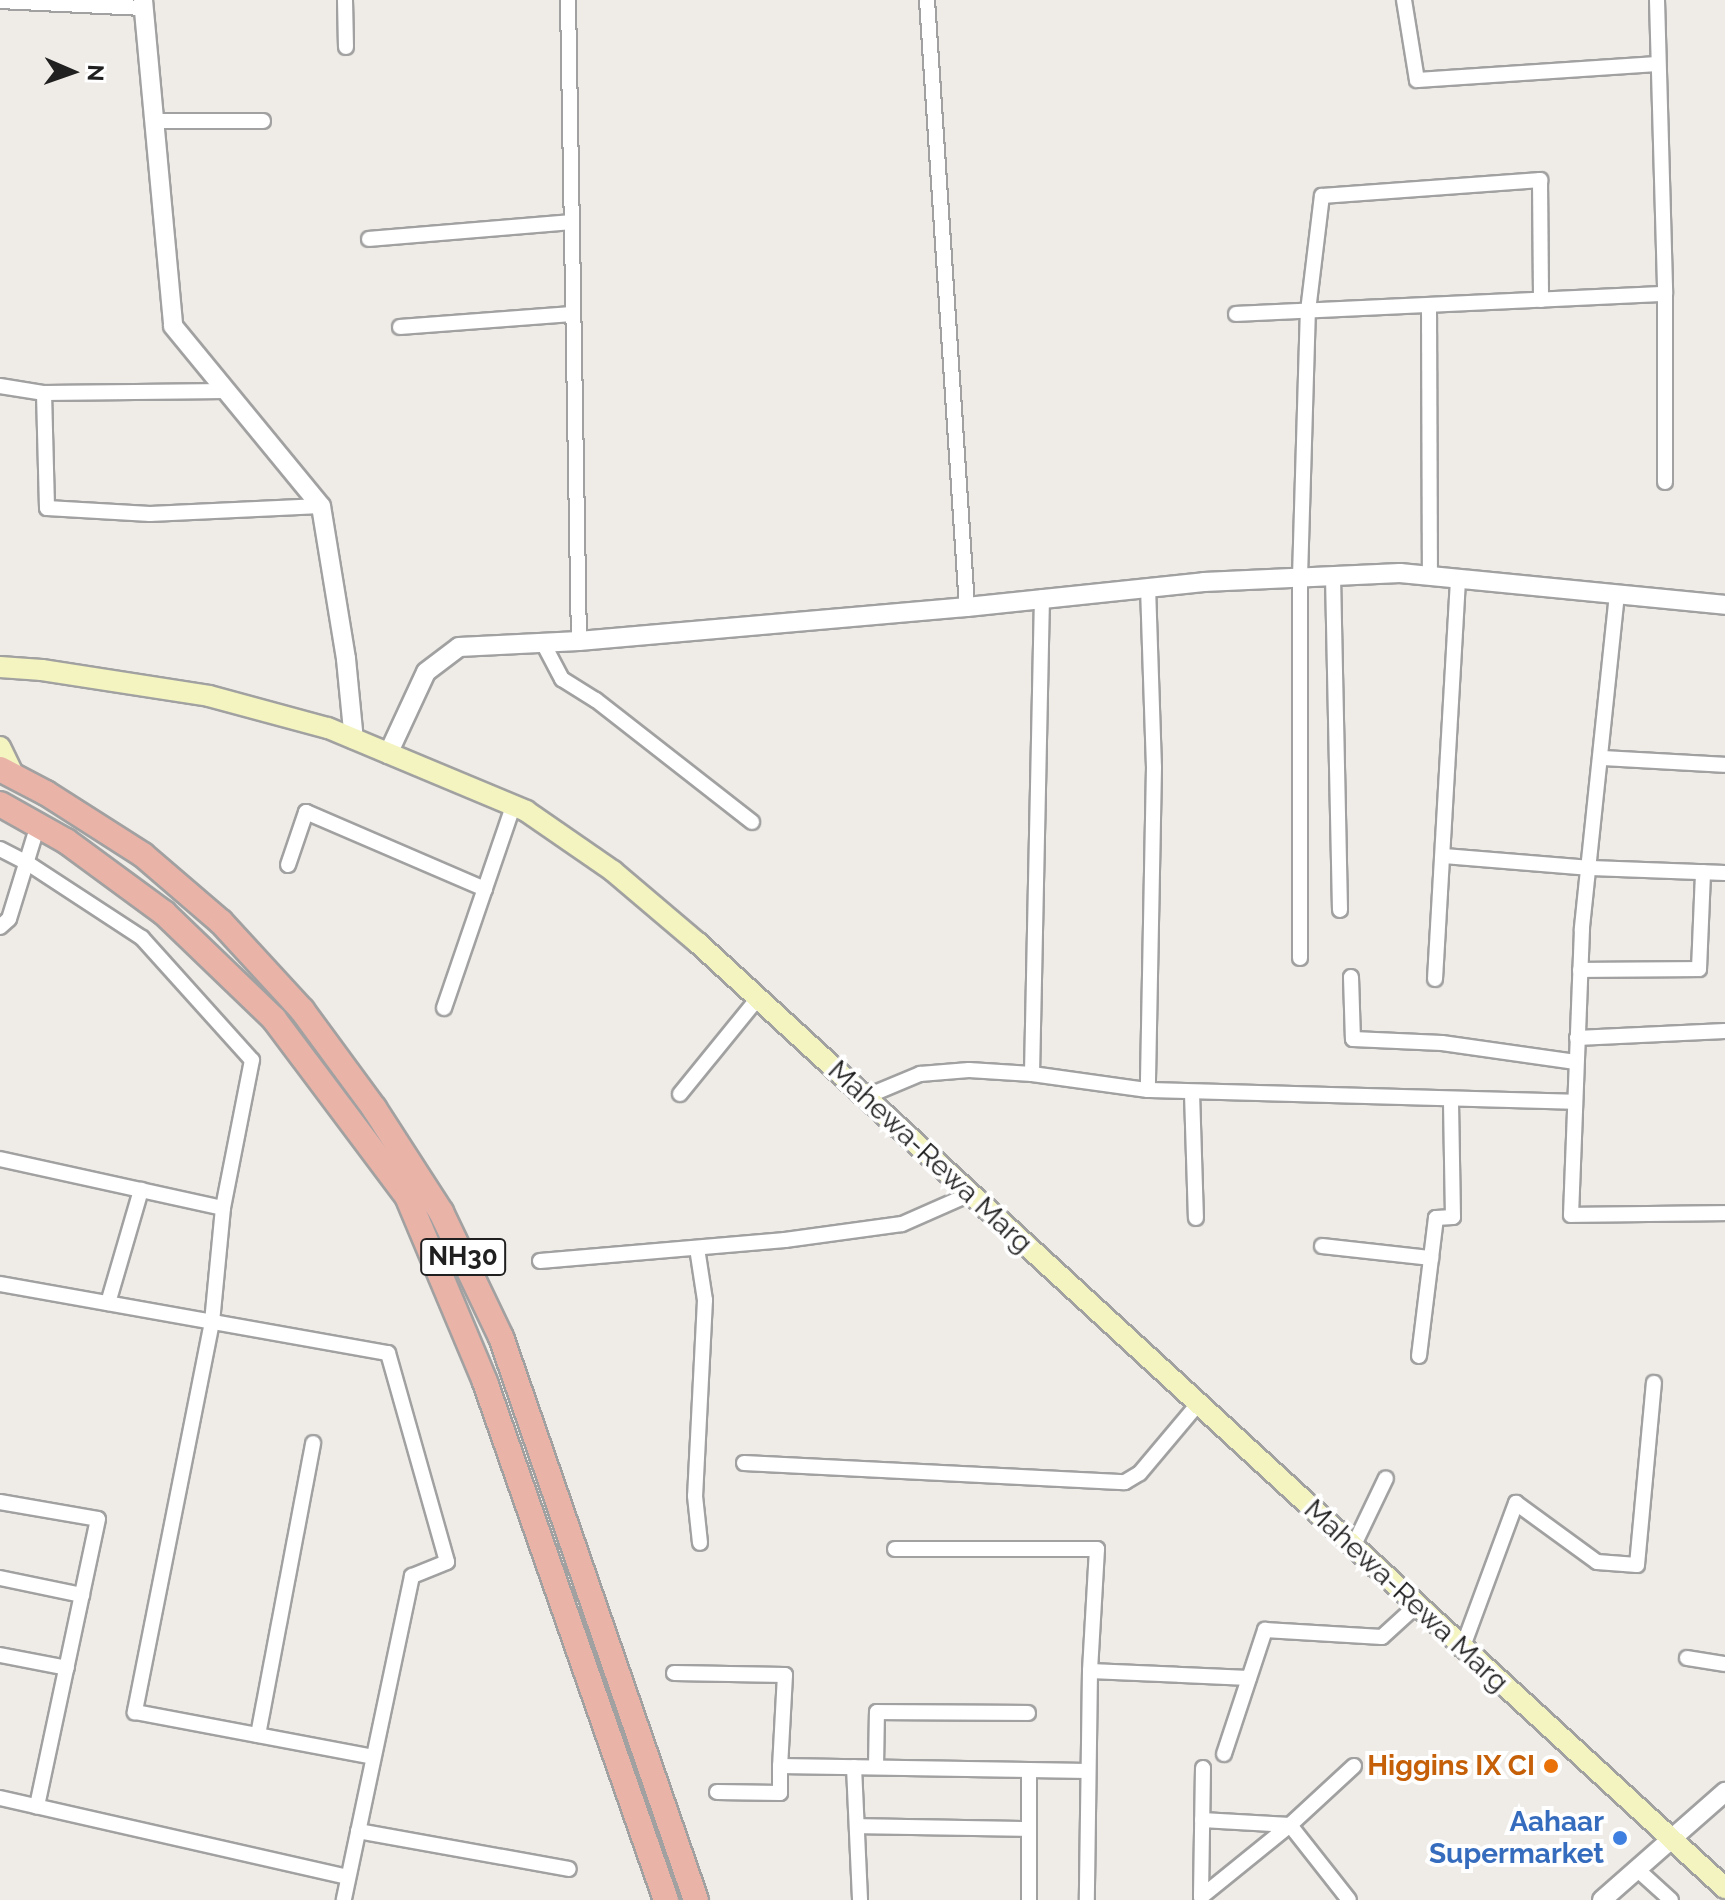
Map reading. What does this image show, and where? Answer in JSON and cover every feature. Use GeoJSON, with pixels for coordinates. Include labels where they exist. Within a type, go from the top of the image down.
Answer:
{"type":"FeatureCollection","features":[{"type":"Feature","properties":{"kind":"highway","name":"NH30"},"geometry":{"type":"LineString","coordinates":[[7,772],[143,855],[221,922],[302,1010],[374,1108],[441,1212],[501,1337],[696,1900]]}},
{"type":"Feature","properties":{"kind":"highway","name":"NH30"},"geometry":{"type":"LineString","coordinates":[[0,804],[66,841],[164,913],[274,1019],[407,1196],[485,1382],[666,1900]]}},
{"type":"Feature","properties":{"kind":"main road","name":"Mahewa-Rewa Marg"},"geometry":{"type":"LineString","coordinates":[[0,667],[209,696],[328,728],[513,806],[613,871],[758,998],[1725,1888]]}},
{"type":"Feature","properties":{"kind":"main road"},"geometry":{"type":"LineString","coordinates":[[0,686],[22,669]]}},
{"type":"Feature","properties":{"kind":"main road"},"geometry":{"type":"LineString","coordinates":[[0,747],[7,772]]}},
{"type":"Feature","properties":{"kind":"street"},"geometry":{"type":"LineString","coordinates":[[345,0],[346,47]]}},
{"type":"Feature","properties":{"kind":"street"},"geometry":{"type":"LineString","coordinates":[[568,0],[579,641]]}},
{"type":"Feature","properties":{"kind":"street"},"geometry":{"type":"LineString","coordinates":[[927,0],[967,607]]}},
{"type":"Feature","properties":{"kind":"street"},"geometry":{"type":"LineString","coordinates":[[1404,0],[1417,80],[1657,64]]}},
{"type":"Feature","properties":{"kind":"street"},"geometry":{"type":"LineString","coordinates":[[1657,0],[1665,294],[1665,482]]}},
{"type":"Feature","properties":{"kind":"street"},"geometry":{"type":"LineString","coordinates":[[0,1],[144,4],[173,326],[321,506],[346,659],[354,740]]}},
{"type":"Feature","properties":{"kind":"street"},"geometry":{"type":"LineString","coordinates":[[154,121],[263,121]]}},
{"type":"Feature","properties":{"kind":"street"},"geometry":{"type":"LineString","coordinates":[[1300,958],[1300,577],[1308,311],[1322,196],[1540,180],[1541,300]]}},
{"type":"Feature","properties":{"kind":"street"},"geometry":{"type":"LineString","coordinates":[[369,239],[571,222]]}},
{"type":"Feature","properties":{"kind":"street"},"geometry":{"type":"LineString","coordinates":[[1236,314],[1665,294]]}},
{"type":"Feature","properties":{"kind":"street"},"geometry":{"type":"LineString","coordinates":[[1429,306],[1430,576]]}},
{"type":"Feature","properties":{"kind":"street"},"geometry":{"type":"LineString","coordinates":[[400,327],[572,314]]}},
{"type":"Feature","properties":{"kind":"street"},"geometry":{"type":"LineString","coordinates":[[0,386],[44,393],[226,391]]}},
{"type":"Feature","properties":{"kind":"street"},"geometry":{"type":"LineString","coordinates":[[44,393],[47,508],[150,514],[321,506]]}},
{"type":"Feature","properties":{"kind":"street"},"geometry":{"type":"LineString","coordinates":[[1333,576],[1340,910]]}},
{"type":"Feature","properties":{"kind":"street"},"geometry":{"type":"LineString","coordinates":[[388,754],[426,672],[459,647],[579,641],[967,607],[1148,587],[1300,577],[1430,576],[1725,605]]}},
{"type":"Feature","properties":{"kind":"street"},"geometry":{"type":"LineString","coordinates":[[1435,979],[1458,579]]}},
{"type":"Feature","properties":{"kind":"street"},"geometry":{"type":"LineString","coordinates":[[1148,587],[1154,767],[1148,1090]]}},
{"type":"Feature","properties":{"kind":"street"},"geometry":{"type":"LineString","coordinates":[[1617,594],[1580,970],[1571,1215],[1725,1213]]}},
{"type":"Feature","properties":{"kind":"street"},"geometry":{"type":"LineString","coordinates":[[1032,1074],[1042,597]]}},
{"type":"Feature","properties":{"kind":"street"},"geometry":{"type":"LineString","coordinates":[[543,643],[562,679],[596,700],[752,822]]}},
{"type":"Feature","properties":{"kind":"street"},"geometry":{"type":"LineString","coordinates":[[1601,758],[1725,765]]}},
{"type":"Feature","properties":{"kind":"street"},"geometry":{"type":"LineString","coordinates":[[444,1008],[513,806]]}},
{"type":"Feature","properties":{"kind":"street"},"geometry":{"type":"LineString","coordinates":[[288,865],[306,812],[485,889]]}},
{"type":"Feature","properties":{"kind":"street"},"geometry":{"type":"LineString","coordinates":[[0,927],[9,919],[38,825]]}},
{"type":"Feature","properties":{"kind":"street"},"geometry":{"type":"LineString","coordinates":[[0,849],[26,862],[142,938],[252,1060],[223,1208],[212,1322],[135,1712],[373,1757]]}},
{"type":"Feature","properties":{"kind":"street"},"geometry":{"type":"LineString","coordinates":[[1444,856],[1591,868],[1725,873]]}},
{"type":"Feature","properties":{"kind":"street"},"geometry":{"type":"LineString","coordinates":[[1580,970],[1699,969],[1703,872]]}},
{"type":"Feature","properties":{"kind":"street"},"geometry":{"type":"LineString","coordinates":[[1351,977],[1353,1039],[1442,1043],[1576,1062]]}},
{"type":"Feature","properties":{"kind":"street"},"geometry":{"type":"LineString","coordinates":[[680,1094],[758,998]]}},
{"type":"Feature","properties":{"kind":"street"},"geometry":{"type":"LineString","coordinates":[[1577,1038],[1725,1031]]}},
{"type":"Feature","properties":{"kind":"street"},"geometry":{"type":"LineString","coordinates":[[865,1097],[920,1074],[969,1070],[1032,1074],[1192,1093],[1575,1102]]}},
{"type":"Feature","properties":{"kind":"street"},"geometry":{"type":"LineString","coordinates":[[1192,1093],[1196,1218]]}},
{"type":"Feature","properties":{"kind":"street"},"geometry":{"type":"LineString","coordinates":[[1419,1356],[1436,1218],[1453,1217],[1451,1099]]}},
{"type":"Feature","properties":{"kind":"street"},"geometry":{"type":"LineString","coordinates":[[0,1159],[223,1208]]}},
{"type":"Feature","properties":{"kind":"street"},"geometry":{"type":"LineString","coordinates":[[108,1303],[141,1190]]}},
{"type":"Feature","properties":{"kind":"street"},"geometry":{"type":"LineString","coordinates":[[540,1261],[697,1248],[902,1224],[970,1194]]}},
{"type":"Feature","properties":{"kind":"street"},"geometry":{"type":"LineString","coordinates":[[1322,1246],[1431,1258]]}},
{"type":"Feature","properties":{"kind":"street"},"geometry":{"type":"LineString","coordinates":[[697,1248],[705,1313],[695,1496],[700,1543]]}},
{"type":"Feature","properties":{"kind":"street"},"geometry":{"type":"LineString","coordinates":[[0,1284],[388,1353],[447,1562],[412,1576],[344,1900]]}},
{"type":"Feature","properties":{"kind":"street"},"geometry":{"type":"LineString","coordinates":[[1462,1649],[1516,1503],[1597,1562],[1637,1565],[1654,1383]]}},
{"type":"Feature","properties":{"kind":"street"},"geometry":{"type":"LineString","coordinates":[[744,1463],[1125,1482],[1140,1473],[1198,1404]]}},
{"type":"Feature","properties":{"kind":"street"},"geometry":{"type":"LineString","coordinates":[[258,1735],[313,1443]]}},
{"type":"Feature","properties":{"kind":"street"},"geometry":{"type":"LineString","coordinates":[[1353,1547],[1386,1478]]}},
{"type":"Feature","properties":{"kind":"street"},"geometry":{"type":"LineString","coordinates":[[0,1502],[98,1519],[37,1807]]}},
{"type":"Feature","properties":{"kind":"street"},"geometry":{"type":"LineString","coordinates":[[895,1549],[1097,1549],[1090,1671],[1087,1900]]}},
{"type":"Feature","properties":{"kind":"street"},"geometry":{"type":"LineString","coordinates":[[0,1578],[82,1595]]}},
{"type":"Feature","properties":{"kind":"street"},"geometry":{"type":"LineString","coordinates":[[1224,1754],[1265,1630],[1382,1637],[1416,1606]]}},
{"type":"Feature","properties":{"kind":"street"},"geometry":{"type":"LineString","coordinates":[[0,1655],[67,1668]]}},
{"type":"Feature","properties":{"kind":"street"},"geometry":{"type":"LineString","coordinates":[[1687,1658],[1725,1664]]}},
{"type":"Feature","properties":{"kind":"street"},"geometry":{"type":"LineString","coordinates":[[1090,1671],[1249,1678]]}},
{"type":"Feature","properties":{"kind":"street"},"geometry":{"type":"LineString","coordinates":[[674,1673],[785,1675],[780,1793],[717,1792]]}},
{"type":"Feature","properties":{"kind":"street"},"geometry":{"type":"LineString","coordinates":[[876,1767],[877,1712],[1028,1713]]}},
{"type":"Feature","properties":{"kind":"street"},"geometry":{"type":"LineString","coordinates":[[780,1766],[1088,1771]]}},
{"type":"Feature","properties":{"kind":"street"},"geometry":{"type":"LineString","coordinates":[[1201,1899],[1290,1825],[1354,1766]]}},
{"type":"Feature","properties":{"kind":"street"},"geometry":{"type":"LineString","coordinates":[[854,1767],[860,1900]]}},
{"type":"Feature","properties":{"kind":"street"},"geometry":{"type":"LineString","coordinates":[[1201,1899],[1203,1768]]}},
{"type":"Feature","properties":{"kind":"street"},"geometry":{"type":"LineString","coordinates":[[1029,1770],[1029,1900]]}},
{"type":"Feature","properties":{"kind":"street"},"geometry":{"type":"LineString","coordinates":[[1602,1900],[1639,1871],[1725,1792]]}},
{"type":"Feature","properties":{"kind":"street"},"geometry":{"type":"LineString","coordinates":[[0,1798],[347,1877]]}},
{"type":"Feature","properties":{"kind":"street"},"geometry":{"type":"LineString","coordinates":[[1202,1820],[1290,1825],[1349,1900]]}},
{"type":"Feature","properties":{"kind":"street"},"geometry":{"type":"LineString","coordinates":[[857,1826],[1029,1829]]}},
{"type":"Feature","properties":{"kind":"street"},"geometry":{"type":"LineString","coordinates":[[358,1831],[569,1869]]}},
{"type":"Feature","properties":{"kind":"street"},"geometry":{"type":"LineString","coordinates":[[1639,1871],[1671,1900]]}},
{"type":"Feature","properties":{"kind":"place","name":"Higgins IX CI"},"geometry":{"type":"Point","coordinates":[1551,1766]}},
{"type":"Feature","properties":{"kind":"place","name":"Aahaar Supermarket"},"geometry":{"type":"Point","coordinates":[1620,1838]}}]}
